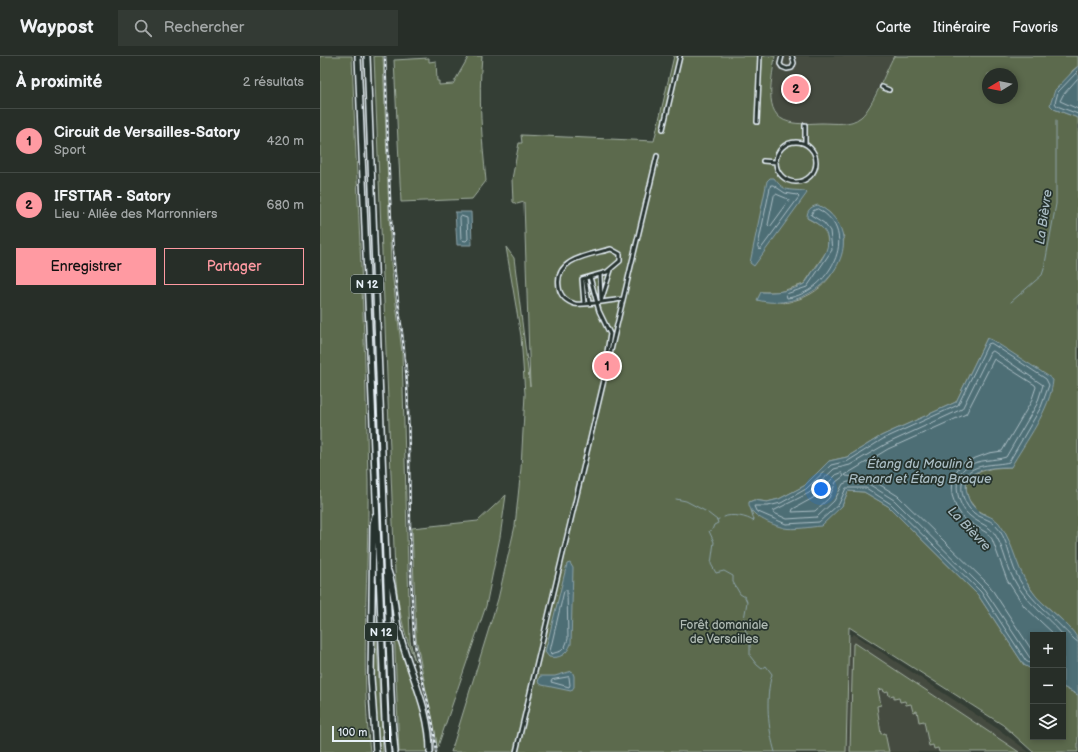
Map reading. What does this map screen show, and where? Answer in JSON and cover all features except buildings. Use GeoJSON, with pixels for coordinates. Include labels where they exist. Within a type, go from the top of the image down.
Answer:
{"type":"FeatureCollection","features":[{"type":"Feature","properties":{"kind":"highway","name":"N 12"},"geometry":{"type":"LineString","coordinates":[[358,56],[376,512],[388,752]]}},
{"type":"Feature","properties":{"kind":"highway","name":"N 12"},"geometry":{"type":"LineString","coordinates":[[367,56],[392,718],[395,752]]}},
{"type":"Feature","properties":{"kind":"highway"},"geometry":{"type":"LineString","coordinates":[[376,512],[373,524],[371,670],[376,752]]}},
{"type":"Feature","properties":{"kind":"highway"},"geometry":{"type":"LineString","coordinates":[[386,568],[391,579],[399,631],[425,710],[430,752]]}},
{"type":"Feature","properties":{"kind":"street"},"geometry":{"type":"LineString","coordinates":[[663,129],[680,56]]}},
{"type":"Feature","properties":{"kind":"street"},"geometry":{"type":"LineString","coordinates":[[757,122],[760,56]]}},
{"type":"Feature","properties":{"kind":"street"},"geometry":{"type":"LineString","coordinates":[[781,57],[780,64],[782,67],[789,69],[794,63],[792,56]]}},
{"type":"Feature","properties":{"kind":"street"},"geometry":{"type":"LineString","coordinates":[[882,87],[889,90]]}},
{"type":"Feature","properties":{"kind":"street"},"geometry":{"type":"LineString","coordinates":[[805,125],[805,144]]}},
{"type":"Feature","properties":{"kind":"street"},"geometry":{"type":"LineString","coordinates":[[796,142],[805,144],[814,152],[816,164],[811,176],[800,182],[788,180],[778,172],[776,162],[779,152],[783,146],[796,142]]}},
{"type":"Feature","properties":{"kind":"street"},"geometry":{"type":"LineString","coordinates":[[516,752],[657,156]]}},
{"type":"Feature","properties":{"kind":"street"},"geometry":{"type":"LineString","coordinates":[[764,161],[776,162]]}},
{"type":"Feature","properties":{"kind":"street"},"geometry":{"type":"LineString","coordinates":[[584,304],[581,280],[600,275],[619,264],[621,256],[617,251],[611,249],[573,260],[563,266],[558,281],[562,296],[570,302],[584,304],[623,299]]}},
{"type":"Feature","properties":{"kind":"street"},"geometry":{"type":"LineString","coordinates":[[601,301],[611,270]]}},
{"type":"Feature","properties":{"kind":"street"},"geometry":{"type":"LineString","coordinates":[[600,275],[601,301]]}},
{"type":"Feature","properties":{"kind":"street"},"geometry":{"type":"LineString","coordinates":[[590,277],[596,302],[610,334],[606,358],[607,368]]}},
{"type":"Feature","properties":{"kind":"street"},"geometry":{"type":"LineString","coordinates":[[586,278],[589,303]]}},
{"type":"Feature","properties":{"kind":"shaded area"},"geometry":{"type":"Polygon","coordinates":[[[777,56],[894,56],[862,117],[845,123],[793,123],[782,120],[777,116],[770,99],[772,77],[777,56]]]}},
{"type":"Feature","properties":{"kind":"shaded area"},"geometry":{"type":"Polygon","coordinates":[[[854,634],[998,729],[1029,752],[846,752],[849,637],[854,634]]]}},
{"type":"Feature","properties":{"kind":"green space"},"geometry":{"type":"Polygon","coordinates":[[[320,56],[352,56],[367,429],[368,516],[365,651],[367,719],[370,752],[320,752],[320,56]]]}},
{"type":"Feature","properties":{"kind":"green space"},"geometry":{"type":"Polygon","coordinates":[[[374,56],[383,56],[391,264],[402,352],[410,641],[415,661],[401,618],[395,572],[374,56]]]}},
{"type":"Feature","properties":{"kind":"green space"},"geometry":{"type":"Polygon","coordinates":[[[469,56],[482,56],[480,103],[486,181],[472,199],[401,202],[394,60],[429,58],[429,62],[436,61],[437,81],[439,81],[439,85],[453,84],[469,56]]]}},
{"type":"Feature","properties":{"kind":"green space","name":"Forêt domaniale de Versailles"},"geometry":{"type":"Polygon","coordinates":[[[674,56],[775,56],[771,94],[775,112],[780,118],[789,122],[801,124],[847,123],[857,120],[870,106],[894,56],[1078,56],[1078,66],[1072,71],[1054,109],[1078,118],[1078,640],[1060,618],[1036,597],[1021,574],[1005,533],[998,522],[976,509],[969,500],[966,491],[967,481],[972,474],[993,468],[1011,467],[987,338],[956,402],[881,436],[847,457],[829,461],[804,486],[779,499],[767,502],[754,500],[749,502],[842,506],[848,491],[864,492],[888,506],[978,595],[1024,665],[1030,668],[1030,740],[1066,740],[1066,689],[1078,695],[1078,752],[1033,752],[1003,725],[849,627],[846,752],[451,752],[498,599],[515,526],[521,468],[525,394],[521,336],[506,247],[514,258],[530,386],[524,202],[517,204],[513,202],[512,179],[519,143],[522,143],[521,135],[654,141],[674,56]],[[818,205],[807,218],[821,226],[827,233],[828,249],[804,284],[779,292],[761,292],[773,299],[786,303],[815,291],[830,276],[836,268],[840,258],[844,237],[830,213],[818,205]]]}},
{"type":"Feature","properties":{"kind":"green space"},"geometry":{"type":"Polygon","coordinates":[[[506,495],[500,537],[486,606],[437,749],[416,638],[412,528],[478,521],[506,495]]]}},
{"type":"Feature","properties":{"kind":"green space"},"geometry":{"type":"Polygon","coordinates":[[[374,608],[383,752],[378,752],[373,685],[374,608]]]}},
{"type":"Feature","properties":{"kind":"green space"},"geometry":{"type":"Polygon","coordinates":[[[394,624],[422,708],[428,752],[399,752],[394,624]]]}},
{"type":"Feature","properties":{"kind":"green space"},"geometry":{"type":"Polygon","coordinates":[[[855,643],[1019,752],[939,752],[938,748],[934,749],[933,745],[929,746],[924,721],[919,722],[917,711],[913,712],[911,704],[906,705],[905,701],[900,702],[899,698],[894,699],[894,695],[889,696],[888,691],[884,692],[883,689],[878,690],[881,705],[877,706],[881,734],[885,733],[889,752],[850,752],[853,644],[855,643]]]}},
{"type":"Feature","properties":{"kind":"water"},"geometry":{"type":"Polygon","coordinates":[[[1078,66],[1078,118],[1054,109],[1050,105],[1055,90],[1078,66]]]}},
{"type":"Feature","properties":{"kind":"water"},"geometry":{"type":"Polygon","coordinates":[[[770,178],[774,178],[784,188],[805,191],[807,193],[754,266],[750,263],[767,181],[770,178]]]}},
{"type":"Feature","properties":{"kind":"water"},"geometry":{"type":"Polygon","coordinates":[[[818,205],[835,219],[843,236],[842,254],[834,271],[820,286],[802,297],[780,302],[757,300],[761,292],[783,291],[804,284],[821,261],[825,254],[828,240],[822,228],[807,218],[810,209],[818,205]]]}},
{"type":"Feature","properties":{"kind":"water"},"geometry":{"type":"Polygon","coordinates":[[[455,212],[471,212],[472,245],[457,245],[455,212]]]}},
{"type":"Feature","properties":{"kind":"water","name":"Étang du Moulin à Renard et Étang Braque"},"geometry":{"type":"Polygon","coordinates":[[[987,338],[1053,380],[1048,402],[1043,414],[1011,467],[980,471],[973,474],[969,478],[966,485],[967,495],[971,504],[981,513],[999,523],[1004,531],[1029,587],[1040,601],[1071,629],[1078,640],[1078,695],[1066,689],[1066,632],[1030,632],[1030,668],[1024,665],[978,595],[888,506],[864,492],[848,491],[842,506],[821,526],[797,529],[784,528],[762,519],[749,507],[749,502],[754,500],[767,502],[779,499],[804,486],[829,461],[847,457],[881,436],[956,402],[987,338]]]}},
{"type":"Feature","properties":{"kind":"water"},"geometry":{"type":"Polygon","coordinates":[[[570,563],[573,568],[571,644],[563,655],[549,657],[545,652],[567,564],[570,563]]]}},
{"type":"Feature","properties":{"kind":"water"},"geometry":{"type":"Polygon","coordinates":[[[572,671],[574,676],[574,687],[571,691],[542,685],[538,682],[540,676],[555,676],[572,671]]]}},
{"type":"Feature","properties":{"kind":"waterway","name":"La Bièvre"},"geometry":{"type":"LineString","coordinates":[[1011,302],[1042,275],[1044,269],[1056,204],[1056,120]]}},
{"type":"Feature","properties":{"kind":"waterway"},"geometry":{"type":"LineString","coordinates":[[676,499],[686,501],[705,511]]}},
{"type":"Feature","properties":{"kind":"waterway"},"geometry":{"type":"LineString","coordinates":[[724,517],[731,515],[739,516],[753,521],[751,510]]}},
{"type":"Feature","properties":{"kind":"waterway"},"geometry":{"type":"LineString","coordinates":[[708,513],[717,520]]}},
{"type":"Feature","properties":{"kind":"waterway"},"geometry":{"type":"LineString","coordinates":[[719,519],[717,520],[718,523],[714,525],[712,530],[709,531],[714,542],[711,564],[716,573],[724,571],[733,576],[733,582],[740,594],[745,597],[747,602],[743,625],[750,640],[750,656],[757,665],[762,669],[766,666],[772,674],[768,713],[775,752]]}},
{"type":"Feature","properties":{"kind":"railway"},"geometry":{"type":"LineString","coordinates":[[385,56],[392,237],[407,385],[411,573],[414,635],[419,665],[433,722],[436,752]]}},
{"type":"Feature","properties":{"kind":"place","name":"IFSTTAR - Satory"},"geometry":{"type":"Point","coordinates":[796,89]}},
{"type":"Feature","properties":{"kind":"place","name":"Circuit de Versailles-Satory"},"geometry":{"type":"Point","coordinates":[607,366]}}]}
